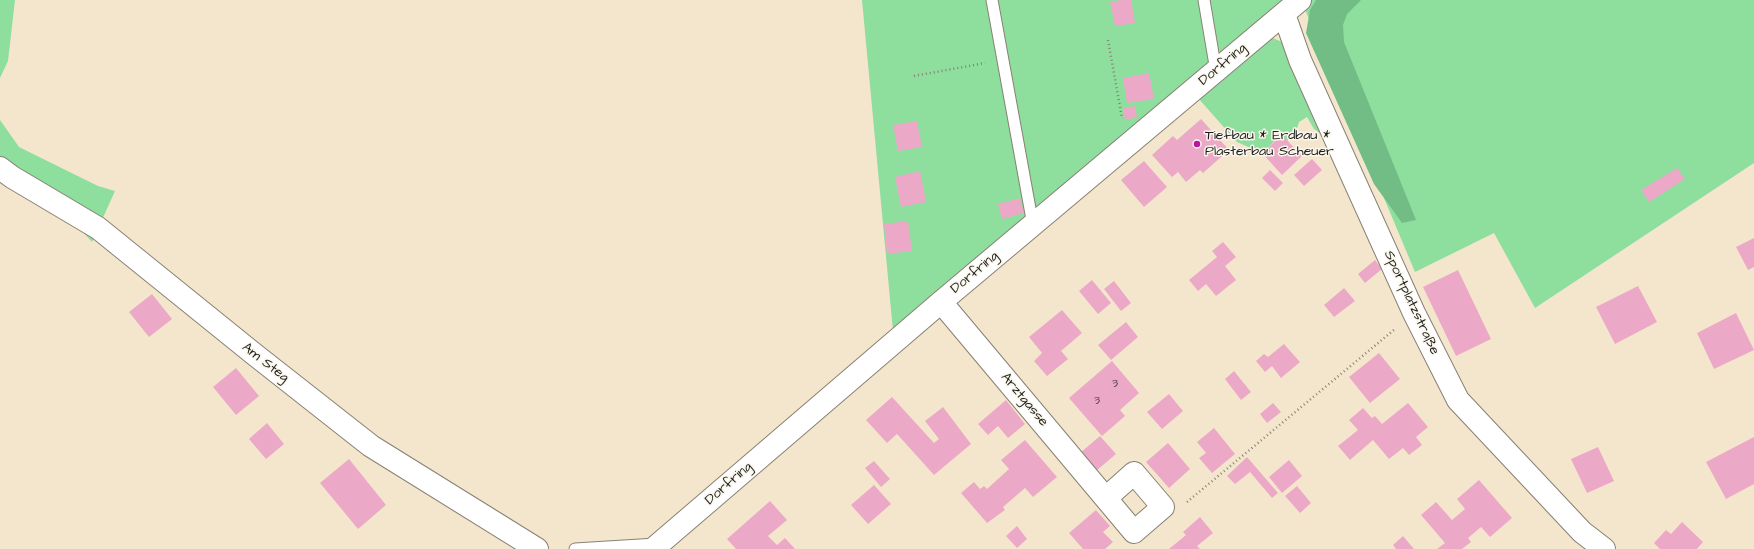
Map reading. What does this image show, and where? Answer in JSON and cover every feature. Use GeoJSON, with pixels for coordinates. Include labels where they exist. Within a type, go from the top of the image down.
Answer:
{"type":"FeatureCollection","features":[{"type":"Feature","properties":{"kind":"street","name":"Dorfring"},"geometry":{"type":"LineString","coordinates":[[655,547],[941,302],[1292,7]]}},
{"type":"Feature","properties":{"kind":"street","name":"Sportplatzstraße"},"geometry":{"type":"LineString","coordinates":[[1292,7],[1300,60],[1414,313],[1458,400],[1582,532],[1604,549]]}},
{"type":"Feature","properties":{"kind":"street","name":"Am Steg"},"geometry":{"type":"LineString","coordinates":[[0,168],[12,177],[98,228],[371,446],[537,549]]}},
{"type":"Feature","properties":{"kind":"street","name":"Arztgasse"},"geometry":{"type":"LineString","coordinates":[[941,302],[1134,532],[1163,507]]}},
{"type":"Feature","properties":{"kind":"street"},"geometry":{"type":"LineString","coordinates":[[1106,498],[1134,473],[1163,507]]}},
{"type":"Feature","properties":{"kind":"lane"},"geometry":{"type":"LineString","coordinates":[[992,0],[1033,225]]}},
{"type":"Feature","properties":{"kind":"lane"},"geometry":{"type":"LineString","coordinates":[[1204,0],[1216,71]]}},
{"type":"Feature","properties":{"kind":"lane"},"geometry":{"type":"LineString","coordinates":[[575,549],[655,547]]}},
{"type":"Feature","properties":{"kind":"path"},"geometry":{"type":"LineString","coordinates":[[1108,40],[1126,146]]}},
{"type":"Feature","properties":{"kind":"path"},"geometry":{"type":"LineString","coordinates":[[914,76],[1003,60]]}},
{"type":"Feature","properties":{"kind":"path"},"geometry":{"type":"LineString","coordinates":[[1163,507],[1173,514],[1414,313]]}},
{"type":"Feature","properties":{"kind":"green space"},"geometry":{"type":"Polygon","coordinates":[[[0,0],[15,0],[8,61],[0,78],[0,0]]]}},
{"type":"Feature","properties":{"kind":"green space"},"geometry":{"type":"Polygon","coordinates":[[[862,0],[1293,0],[893,331],[862,0]]]}},
{"type":"Feature","properties":{"kind":"green space"},"geometry":{"type":"Polygon","coordinates":[[[1301,0],[1754,0],[1754,163],[1535,308],[1494,233],[1415,272],[1301,0]]]}},
{"type":"Feature","properties":{"kind":"green space"},"geometry":{"type":"Polygon","coordinates":[[[1316,0],[1361,0],[1347,14],[1343,25],[1344,42],[1416,220],[1402,223],[1374,184],[1306,33],[1310,10],[1316,0]]]}},
{"type":"Feature","properties":{"kind":"green space"},"geometry":{"type":"Polygon","coordinates":[[[1273,38],[1282,42],[1323,133],[1321,134],[1314,129],[1307,117],[1299,122],[1295,135],[1287,141],[1281,135],[1262,153],[1237,142],[1198,98],[1264,42],[1273,38]]]}},
{"type":"Feature","properties":{"kind":"green space"},"geometry":{"type":"Polygon","coordinates":[[[0,120],[19,147],[98,186],[115,191],[92,242],[79,228],[0,179],[0,120]]]}},
{"type":"Feature","properties":{"kind":"building"},"geometry":{"type":"Polygon","coordinates":[[[1131,0],[1135,23],[1115,26],[1110,2],[1131,0]]]}},
{"type":"Feature","properties":{"kind":"building"},"geometry":{"type":"Polygon","coordinates":[[[1149,73],[1154,99],[1127,103],[1123,78],[1149,73]]]}},
{"type":"Feature","properties":{"kind":"building"},"geometry":{"type":"Polygon","coordinates":[[[1135,106],[1137,117],[1125,120],[1123,108],[1135,106]]]}},
{"type":"Feature","properties":{"kind":"building"},"geometry":{"type":"Polygon","coordinates":[[[1201,119],[1229,150],[1203,173],[1200,170],[1186,182],[1178,172],[1172,177],[1152,155],[1173,136],[1177,140],[1201,119]]]}},
{"type":"Feature","properties":{"kind":"building"},"geometry":{"type":"Polygon","coordinates":[[[917,121],[922,147],[898,151],[893,125],[917,121]]]}},
{"type":"Feature","properties":{"kind":"building"},"geometry":{"type":"Polygon","coordinates":[[[1282,135],[1302,156],[1282,175],[1262,153],[1282,135]]]}},
{"type":"Feature","properties":{"kind":"building"},"geometry":{"type":"Polygon","coordinates":[[[1312,159],[1322,170],[1304,186],[1294,175],[1312,159]]]}},
{"type":"Feature","properties":{"kind":"building"},"geometry":{"type":"Polygon","coordinates":[[[1144,161],[1167,187],[1144,207],[1121,180],[1144,161]]]}},
{"type":"Feature","properties":{"kind":"building"},"geometry":{"type":"Polygon","coordinates":[[[1677,168],[1685,179],[1649,202],[1641,190],[1677,168]]]}},
{"type":"Feature","properties":{"kind":"building"},"geometry":{"type":"Polygon","coordinates":[[[1270,170],[1283,183],[1275,191],[1262,178],[1270,170]]]}},
{"type":"Feature","properties":{"kind":"building"},"geometry":{"type":"Polygon","coordinates":[[[920,171],[926,202],[901,207],[895,177],[920,171]]]}},
{"type":"Feature","properties":{"kind":"building"},"geometry":{"type":"Polygon","coordinates":[[[1020,198],[1024,213],[1002,219],[998,204],[1020,198]]]}},
{"type":"Feature","properties":{"kind":"building"},"geometry":{"type":"Polygon","coordinates":[[[908,221],[912,251],[887,254],[884,224],[908,221]]]}},
{"type":"Feature","properties":{"kind":"building"},"geometry":{"type":"Polygon","coordinates":[[[1754,238],[1754,267],[1748,270],[1736,247],[1754,238]]]}},
{"type":"Feature","properties":{"kind":"building"},"geometry":{"type":"Polygon","coordinates":[[[1223,242],[1236,257],[1225,266],[1236,280],[1216,296],[1206,284],[1198,291],[1189,280],[1217,257],[1212,251],[1223,242]]]}},
{"type":"Feature","properties":{"kind":"building"},"geometry":{"type":"Polygon","coordinates":[[[1375,260],[1382,269],[1365,283],[1358,274],[1375,260]]]}},
{"type":"Feature","properties":{"kind":"building"},"geometry":{"type":"Polygon","coordinates":[[[1458,270],[1491,339],[1456,356],[1423,287],[1458,270]]]}},
{"type":"Feature","properties":{"kind":"building"},"geometry":{"type":"Polygon","coordinates":[[[1092,280],[1111,303],[1098,314],[1079,291],[1092,280]]]}},
{"type":"Feature","properties":{"kind":"building"},"geometry":{"type":"Polygon","coordinates":[[[1114,281],[1131,303],[1121,311],[1104,289],[1114,281]]]}},
{"type":"Feature","properties":{"kind":"building"},"geometry":{"type":"Polygon","coordinates":[[[1638,286],[1657,322],[1615,344],[1596,307],[1638,286]]]}},
{"type":"Feature","properties":{"kind":"building"},"geometry":{"type":"Polygon","coordinates":[[[1344,288],[1355,301],[1334,317],[1324,305],[1344,288]]]}},
{"type":"Feature","properties":{"kind":"building"},"geometry":{"type":"Polygon","coordinates":[[[152,294],[172,319],[149,337],[129,312],[152,294]]]}},
{"type":"Feature","properties":{"kind":"building"},"geometry":{"type":"Polygon","coordinates":[[[1062,310],[1082,333],[1061,351],[1068,359],[1047,376],[1034,361],[1042,353],[1029,337],[1062,310]]]}},
{"type":"Feature","properties":{"kind":"building"},"geometry":{"type":"Polygon","coordinates":[[[1736,313],[1754,350],[1714,369],[1697,333],[1736,313]]]}},
{"type":"Feature","properties":{"kind":"building"},"geometry":{"type":"Polygon","coordinates":[[[1126,322],[1138,337],[1111,360],[1098,345],[1126,322]]]}},
{"type":"Feature","properties":{"kind":"building"},"geometry":{"type":"Polygon","coordinates":[[[1284,344],[1300,362],[1281,378],[1272,366],[1265,372],[1256,361],[1264,354],[1268,357],[1284,344]]]}},
{"type":"Feature","properties":{"kind":"building"},"geometry":{"type":"Polygon","coordinates":[[[1379,353],[1400,379],[1370,403],[1349,377],[1379,353]]]}},
{"type":"Feature","properties":{"kind":"building"},"geometry":{"type":"Polygon","coordinates":[[[1112,361],[1139,393],[1120,410],[1125,416],[1102,436],[1069,398],[1112,361]]]}},
{"type":"Feature","properties":{"kind":"building"},"geometry":{"type":"Polygon","coordinates":[[[236,368],[259,396],[236,415],[213,387],[236,368]]]}},
{"type":"Feature","properties":{"kind":"building"},"geometry":{"type":"Polygon","coordinates":[[[1234,371],[1251,392],[1241,400],[1225,379],[1234,371]]]}},
{"type":"Feature","properties":{"kind":"building"},"geometry":{"type":"Polygon","coordinates":[[[1169,394],[1183,411],[1162,429],[1147,412],[1169,394]]]}},
{"type":"Feature","properties":{"kind":"building"},"geometry":{"type":"Polygon","coordinates":[[[892,397],[934,443],[939,439],[925,421],[943,407],[971,444],[934,475],[897,434],[887,443],[866,420],[892,397]]]}},
{"type":"Feature","properties":{"kind":"building"},"geometry":{"type":"Polygon","coordinates":[[[1006,400],[1025,424],[1008,438],[998,426],[988,435],[978,424],[1006,400]]]}},
{"type":"Feature","properties":{"kind":"building"},"geometry":{"type":"Polygon","coordinates":[[[1273,403],[1281,412],[1267,423],[1260,414],[1273,403]]]}},
{"type":"Feature","properties":{"kind":"building"},"geometry":{"type":"Polygon","coordinates":[[[1408,403],[1428,427],[1416,437],[1422,445],[1409,455],[1403,448],[1389,459],[1373,440],[1350,460],[1338,446],[1358,430],[1349,420],[1363,408],[1372,418],[1375,416],[1382,424],[1408,403]]]}},
{"type":"Feature","properties":{"kind":"building"},"geometry":{"type":"Polygon","coordinates":[[[267,423],[284,444],[266,459],[249,439],[267,423]]]}},
{"type":"Feature","properties":{"kind":"building"},"geometry":{"type":"Polygon","coordinates":[[[1214,428],[1235,454],[1212,473],[1199,458],[1206,453],[1197,442],[1214,428]]]}},
{"type":"Feature","properties":{"kind":"building"},"geometry":{"type":"Polygon","coordinates":[[[1100,436],[1116,454],[1096,471],[1080,453],[1100,436]]]}},
{"type":"Feature","properties":{"kind":"building"},"geometry":{"type":"Polygon","coordinates":[[[1754,437],[1754,484],[1726,499],[1706,462],[1754,437]]]}},
{"type":"Feature","properties":{"kind":"building"},"geometry":{"type":"Polygon","coordinates":[[[1025,440],[1057,477],[1033,497],[1025,488],[1003,507],[1005,510],[987,523],[961,493],[974,482],[980,489],[984,486],[987,489],[1009,469],[1001,460],[1025,440]]]}},
{"type":"Feature","properties":{"kind":"building"},"geometry":{"type":"Polygon","coordinates":[[[1168,443],[1190,469],[1169,488],[1146,462],[1168,443]]]}},
{"type":"Feature","properties":{"kind":"building"},"geometry":{"type":"Polygon","coordinates":[[[1598,447],[1614,481],[1587,493],[1571,459],[1598,447]]]}},
{"type":"Feature","properties":{"kind":"building"},"geometry":{"type":"Polygon","coordinates":[[[1247,457],[1278,493],[1272,498],[1250,472],[1235,484],[1227,476],[1247,457]]]}},
{"type":"Feature","properties":{"kind":"building"},"geometry":{"type":"Polygon","coordinates":[[[349,459],[386,505],[358,529],[320,483],[349,459]]]}},
{"type":"Feature","properties":{"kind":"building"},"geometry":{"type":"Polygon","coordinates":[[[1289,460],[1302,476],[1282,493],[1269,477],[1289,460]]]}},
{"type":"Feature","properties":{"kind":"building"},"geometry":{"type":"Polygon","coordinates":[[[874,461],[890,479],[881,487],[865,468],[874,461]]]}},
{"type":"Feature","properties":{"kind":"building"},"geometry":{"type":"Polygon","coordinates":[[[1479,480],[1512,518],[1490,537],[1481,527],[1468,538],[1471,542],[1462,549],[1437,549],[1445,543],[1421,515],[1436,502],[1452,520],[1465,509],[1457,499],[1479,480]]]}},
{"type":"Feature","properties":{"kind":"building"},"geometry":{"type":"Polygon","coordinates":[[[874,485],[891,504],[868,524],[851,505],[874,485]]]}},
{"type":"Feature","properties":{"kind":"building"},"geometry":{"type":"Polygon","coordinates":[[[1297,486],[1311,503],[1300,513],[1285,496],[1297,486]]]}},
{"type":"Feature","properties":{"kind":"building"},"geometry":{"type":"Polygon","coordinates":[[[770,501],[787,520],[768,536],[777,545],[785,538],[795,549],[736,549],[727,539],[770,501]]]}},
{"type":"Feature","properties":{"kind":"building"},"geometry":{"type":"Polygon","coordinates":[[[1096,510],[1110,526],[1103,532],[1113,542],[1105,549],[1083,549],[1069,533],[1096,510]]]}},
{"type":"Feature","properties":{"kind":"building"},"geometry":{"type":"Polygon","coordinates":[[[1200,517],[1213,533],[1197,546],[1200,549],[1169,549],[1186,535],[1183,532],[1200,517]]]}},
{"type":"Feature","properties":{"kind":"building"},"geometry":{"type":"Polygon","coordinates":[[[1682,522],[1703,542],[1697,549],[1660,549],[1654,543],[1666,530],[1671,534],[1682,522]]]}},
{"type":"Feature","properties":{"kind":"building"},"geometry":{"type":"Polygon","coordinates":[[[1017,526],[1027,539],[1017,548],[1006,536],[1017,526]]]}},
{"type":"Feature","properties":{"kind":"building"},"geometry":{"type":"Polygon","coordinates":[[[1403,536],[1414,549],[1396,549],[1393,545],[1403,536]]]}},
{"type":"Feature","properties":{"kind":"place","name":"Tiefbau * Erdbau * Plasterbau Scheuer"},"geometry":{"type":"Point","coordinates":[1197,144]}}]}
